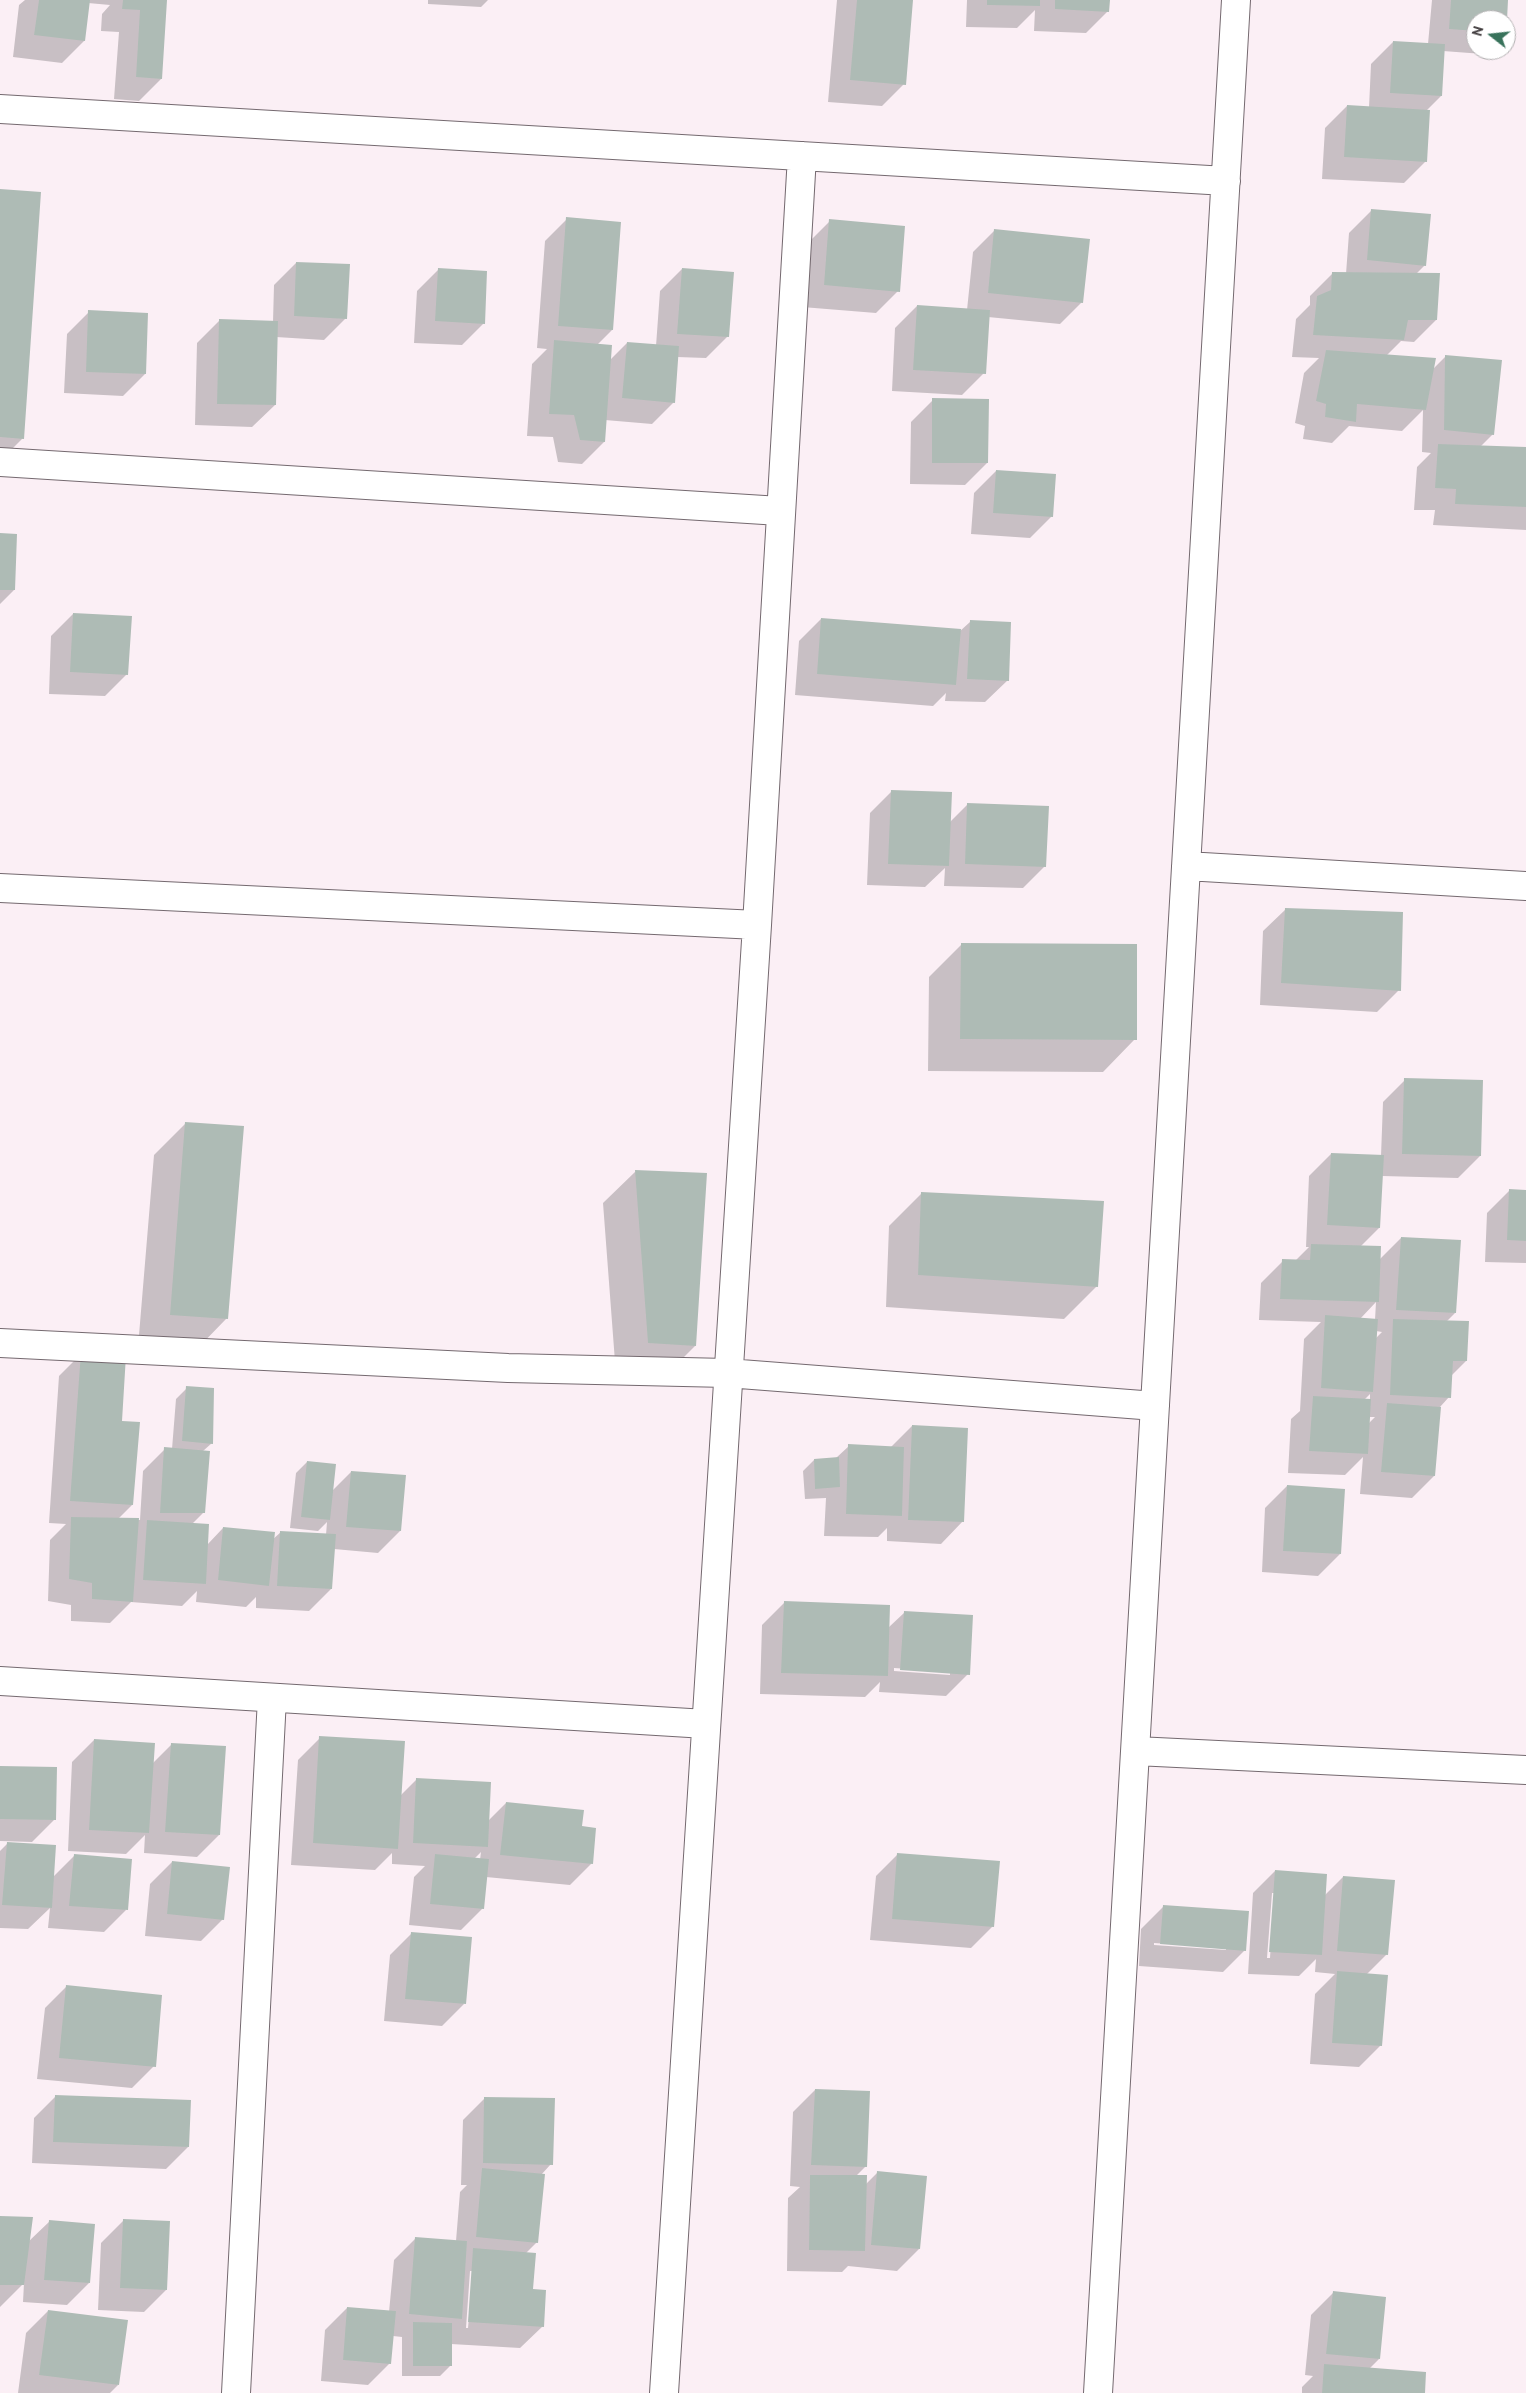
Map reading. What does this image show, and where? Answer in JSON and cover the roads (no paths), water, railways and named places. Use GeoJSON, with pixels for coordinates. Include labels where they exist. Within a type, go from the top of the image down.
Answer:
{"type":"FeatureCollection","features":[{"type":"Feature","properties":{"kind":"street"},"geometry":{"type":"LineString","coordinates":[[1098,2393],[1236,0]]}},
{"type":"Feature","properties":{"kind":"street"},"geometry":{"type":"LineString","coordinates":[[0,109],[1226,181]]}},
{"type":"Feature","properties":{"kind":"street"},"geometry":{"type":"LineString","coordinates":[[664,2393],[727,1373],[757,925],[802,156]]}},
{"type":"Feature","properties":{"kind":"street"},"geometry":{"type":"LineString","coordinates":[[0,462],[780,511]]}},
{"type":"Feature","properties":{"kind":"street"},"geometry":{"type":"LineString","coordinates":[[1186,866],[1526,886]]}},
{"type":"Feature","properties":{"kind":"street"},"geometry":{"type":"LineString","coordinates":[[0,888],[757,925]]}},
{"type":"Feature","properties":{"kind":"street"},"geometry":{"type":"LineString","coordinates":[[0,1343],[508,1368],[727,1373],[1155,1406]]}},
{"type":"Feature","properties":{"kind":"street"},"geometry":{"type":"LineString","coordinates":[[0,1681],[706,1724]]}},
{"type":"Feature","properties":{"kind":"street"},"geometry":{"type":"LineString","coordinates":[[236,2393],[272,1698]]}},
{"type":"Feature","properties":{"kind":"street"},"geometry":{"type":"LineString","coordinates":[[1136,1751],[1526,1770]]}}]}
